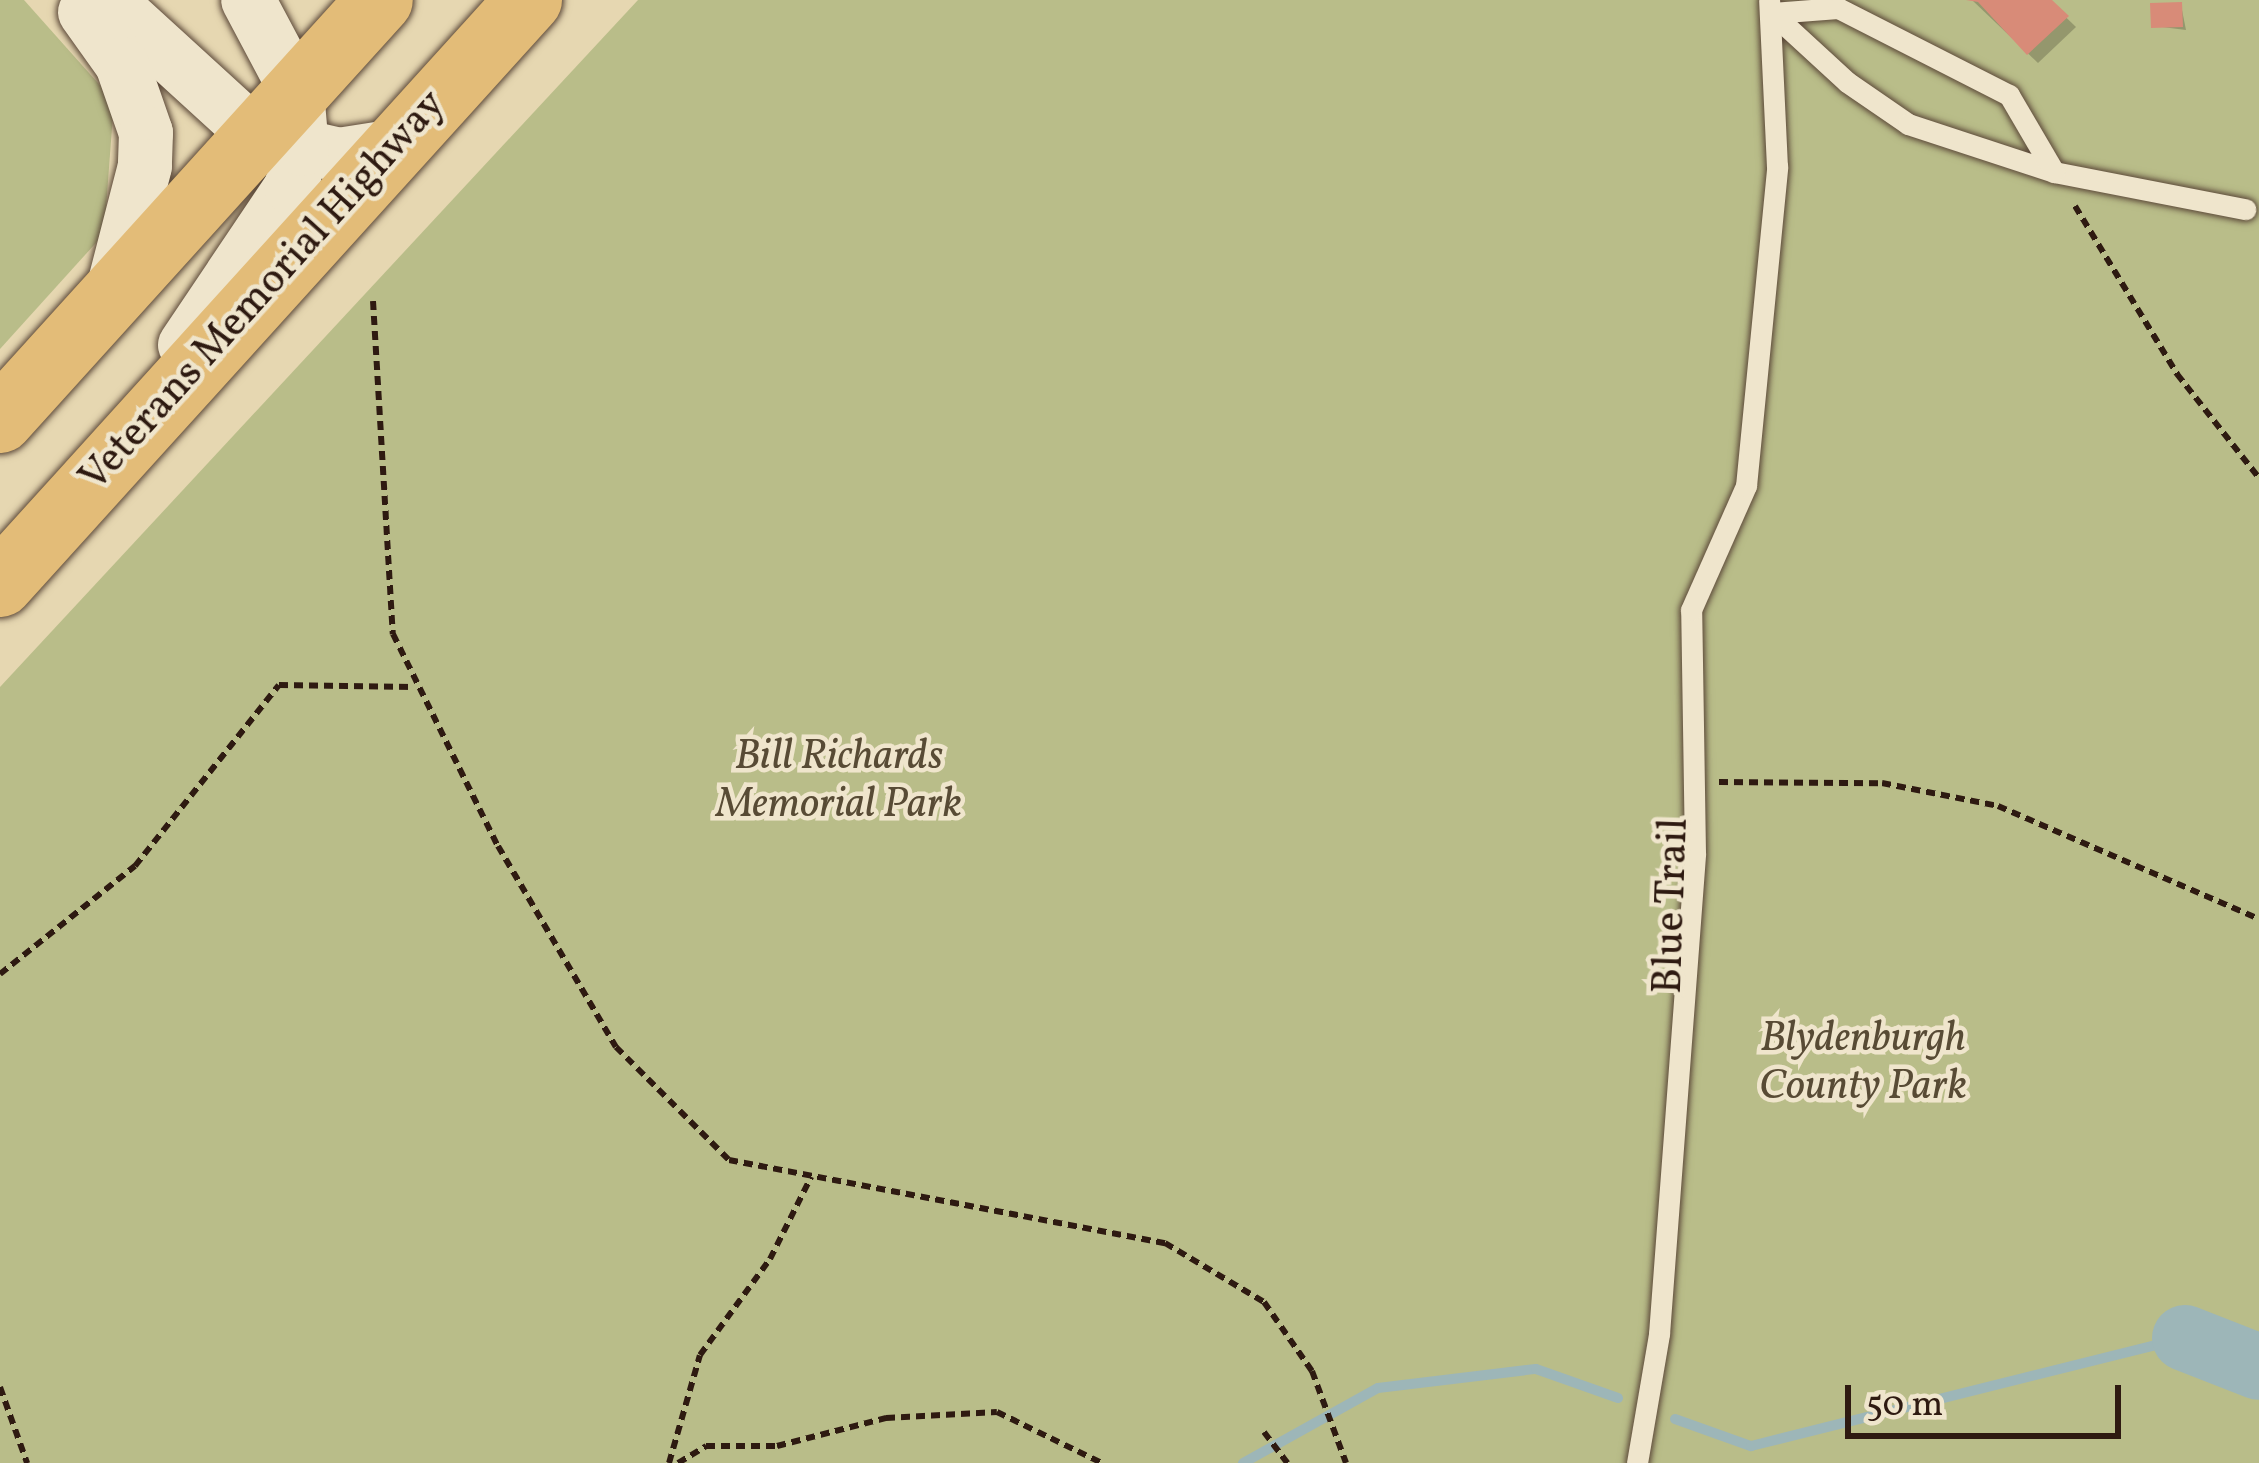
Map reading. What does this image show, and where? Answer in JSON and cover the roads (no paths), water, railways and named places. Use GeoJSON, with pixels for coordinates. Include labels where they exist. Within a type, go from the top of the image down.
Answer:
{"type":"FeatureCollection","features":[{"type":"Feature","properties":{"kind":"highway"},"geometry":{"type":"LineString","coordinates":[[0,420],[111,297],[285,125],[380,0]]}},
{"type":"Feature","properties":{"kind":"highway","name":"Veterans Memorial Highway"},"geometry":{"type":"LineString","coordinates":[[0,584],[530,0]]}},
{"type":"Feature","properties":{"kind":"street"},"geometry":{"type":"LineString","coordinates":[[76,0],[122,64],[146,133],[146,166],[111,297]]}},
{"type":"Feature","properties":{"kind":"street"},"geometry":{"type":"LineString","coordinates":[[108,0],[285,125],[339,155],[395,146]]}},
{"type":"Feature","properties":{"kind":"street"},"geometry":{"type":"LineString","coordinates":[[97,476],[277,209],[285,125],[248,0]]}},
{"type":"Feature","properties":{"kind":"lane"},"geometry":{"type":"LineString","coordinates":[[1771,6],[1847,82],[1908,124],[2054,172],[2245,209]]}},
{"type":"Feature","properties":{"kind":"lane"},"geometry":{"type":"LineString","coordinates":[[1771,6],[1838,8],[2009,95],[2054,172]]}},
{"type":"Feature","properties":{"kind":"lane"},"geometry":{"type":"LineString","coordinates":[[1637,1463],[1659,1334],[1695,853],[1691,610],[1746,486],[1777,167],[1771,6]]}},
{"type":"Feature","properties":{"kind":"waterway"},"geometry":{"type":"LineString","coordinates":[[1675,1419],[1751,1446],[2185,1338]]}},
{"type":"Feature","properties":{"kind":"waterway"},"geometry":{"type":"LineString","coordinates":[[2185,1338],[2259,1367]]}},
{"type":"Feature","properties":{"kind":"waterway"},"geometry":{"type":"LineString","coordinates":[[1243,1463],[1378,1388],[1536,1369],[1618,1398]]}},
{"type":"Feature","properties":{"kind":"park label","name":"Bill Richards Memorial Park"},"geometry":{"type":"Point","coordinates":[839,782]}},
{"type":"Feature","properties":{"kind":"park label","name":"Blydenburgh County Park"},"geometry":{"type":"Point","coordinates":[1863,1064]}}]}
